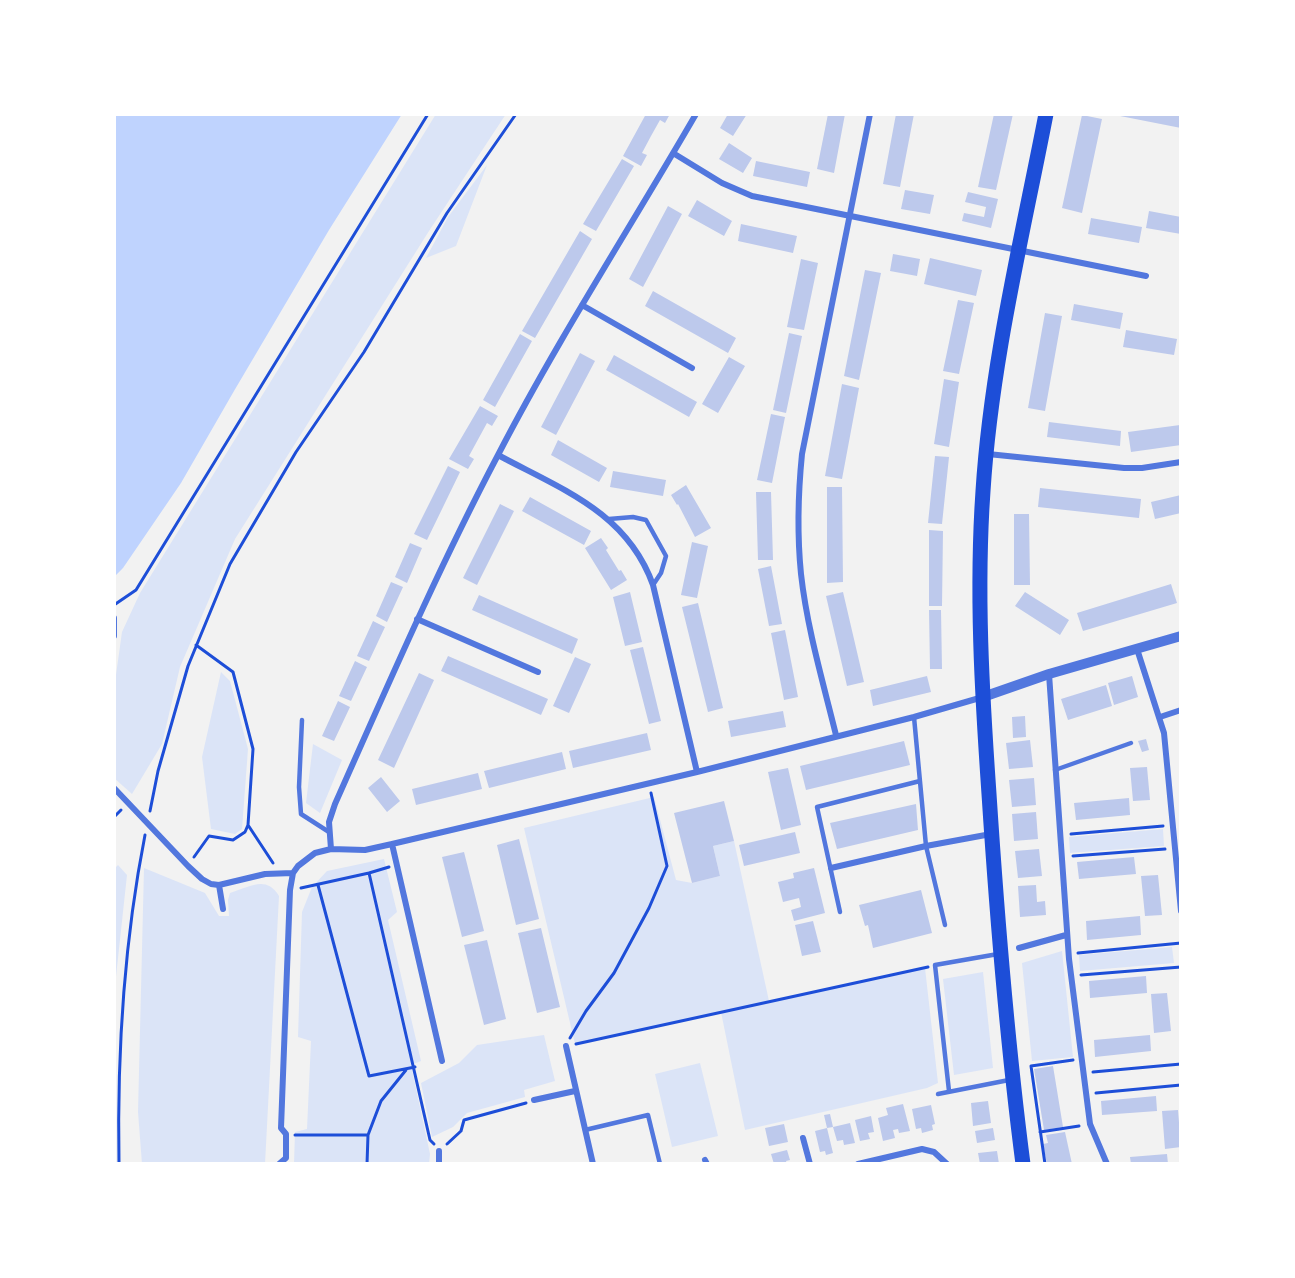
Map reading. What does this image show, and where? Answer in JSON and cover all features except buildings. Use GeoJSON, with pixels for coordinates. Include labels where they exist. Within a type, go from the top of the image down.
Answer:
{"type":"FeatureCollection","features":[{"type":"Feature","properties":{"kind":"main road"},"geometry":{"type":"LineString","coordinates":[[1023,1164],[991,834],[983,697],[980,574],[986,453],[998,369],[1046,114]]}},
{"type":"Feature","properties":{"kind":"street"},"geometry":{"type":"LineString","coordinates":[[331,849],[329,822],[335,804],[417,619],[498,454],[582,305],[696,114]]}},
{"type":"Feature","properties":{"kind":"street"},"geometry":{"type":"LineString","coordinates":[[836,735],[806,610],[800,562],[798,510],[802,454],[870,114]]}},
{"type":"Feature","properties":{"kind":"street"},"geometry":{"type":"LineString","coordinates":[[673,153],[746,194],[1146,276]]}},
{"type":"Feature","properties":{"kind":"street"},"geometry":{"type":"LineString","coordinates":[[582,305],[692,368]]}},
{"type":"Feature","properties":{"kind":"street"},"geometry":{"type":"LineString","coordinates":[[986,453],[1124,468],[1151,467],[1181,462]]}},
{"type":"Feature","properties":{"kind":"street"},"geometry":{"type":"LineString","coordinates":[[498,454],[581,500],[609,519],[641,557],[652,585],[697,772]]}},
{"type":"Feature","properties":{"kind":"street"},"geometry":{"type":"LineString","coordinates":[[114,618],[114,636]]}},
{"type":"Feature","properties":{"kind":"street"},"geometry":{"type":"LineString","coordinates":[[417,619],[538,672]]}},
{"type":"Feature","properties":{"kind":"street"},"geometry":{"type":"LineString","coordinates":[[279,1164],[286,1158],[286,1134],[281,1128],[290,890],[293,873],[305,859],[315,853],[331,849],[365,850],[697,772],[836,735],[915,717],[1181,636]]}},
{"type":"Feature","properties":{"kind":"street"},"geometry":{"type":"LineString","coordinates":[[1137,649],[1160,717],[1166,747],[1181,911]]}},
{"type":"Feature","properties":{"kind":"street"},"geometry":{"type":"LineString","coordinates":[[1049,675],[1066,935],[1082,1073],[1090,1124],[1107,1164]]}},
{"type":"Feature","properties":{"kind":"street"},"geometry":{"type":"LineString","coordinates":[[1160,717],[1181,710]]}},
{"type":"Feature","properties":{"kind":"street"},"geometry":{"type":"LineString","coordinates":[[114,788],[188,866],[202,879],[212,884],[219,885],[279,873],[293,873]]}},
{"type":"Feature","properties":{"kind":"street"},"geometry":{"type":"LineString","coordinates":[[831,868],[991,834]]}},
{"type":"Feature","properties":{"kind":"street"},"geometry":{"type":"LineString","coordinates":[[392,844],[442,1060]]}},
{"type":"Feature","properties":{"kind":"street"},"geometry":{"type":"LineString","coordinates":[[219,885],[223,909]]}},
{"type":"Feature","properties":{"kind":"street"},"geometry":{"type":"LineString","coordinates":[[1018,948],[1066,935]]}},
{"type":"Feature","properties":{"kind":"street"},"geometry":{"type":"LineString","coordinates":[[566,1046],[593,1164]]}},
{"type":"Feature","properties":{"kind":"street"},"geometry":{"type":"LineString","coordinates":[[534,1100],[575,1091]]}},
{"type":"Feature","properties":{"kind":"street"},"geometry":{"type":"LineString","coordinates":[[803,1138],[810,1164]]}},
{"type":"Feature","properties":{"kind":"street"},"geometry":{"type":"LineString","coordinates":[[858,1164],[922,1149],[934,1152],[947,1164]]}},
{"type":"Feature","properties":{"kind":"street"},"geometry":{"type":"LineString","coordinates":[[439,1164],[440,1151]]}},
{"type":"Feature","properties":{"kind":"lane"},"geometry":{"type":"LineString","coordinates":[[609,519],[633,517],[646,520],[666,556],[661,573],[652,585]]}},
{"type":"Feature","properties":{"kind":"lane"},"geometry":{"type":"LineString","coordinates":[[915,717],[926,846],[945,925]]}},
{"type":"Feature","properties":{"kind":"lane"},"geometry":{"type":"LineString","coordinates":[[302,720],[301,814],[329,832]]}},
{"type":"Feature","properties":{"kind":"lane"},"geometry":{"type":"LineString","coordinates":[[1055,770],[1131,743]]}},
{"type":"Feature","properties":{"kind":"lane"},"geometry":{"type":"LineString","coordinates":[[840,912],[817,807],[920,781]]}},
{"type":"Feature","properties":{"kind":"lane"},"geometry":{"type":"LineString","coordinates":[[949,1091],[935,965],[1001,954]]}},
{"type":"Feature","properties":{"kind":"lane"},"geometry":{"type":"LineString","coordinates":[[938,1094],[1013,1079]]}},
{"type":"Feature","properties":{"kind":"lane"},"geometry":{"type":"LineString","coordinates":[[585,1130],[648,1115],[660,1164]]}},
{"type":"Feature","properties":{"kind":"path"},"geometry":{"type":"LineString","coordinates":[[114,605],[136,590],[428,114]]}},
{"type":"Feature","properties":{"kind":"path"},"geometry":{"type":"LineString","coordinates":[[158,771],[188,666],[230,564],[296,452],[364,352],[447,213],[516,114]]}},
{"type":"Feature","properties":{"kind":"path"},"geometry":{"type":"LineString","coordinates":[[188,866],[208,836],[233,840],[245,832],[248,825],[253,749],[233,672],[196,645]]}},
{"type":"Feature","properties":{"kind":"path"},"geometry":{"type":"LineString","coordinates":[[566,1046],[586,1011],[614,973],[649,908],[667,866],[649,783]]}},
{"type":"Feature","properties":{"kind":"path"},"geometry":{"type":"LineString","coordinates":[[248,825],[279,873]]}},
{"type":"Feature","properties":{"kind":"path"},"geometry":{"type":"LineString","coordinates":[[1059,835],[1174,825]]}},
{"type":"Feature","properties":{"kind":"path"},"geometry":{"type":"LineString","coordinates":[[1061,857],[1176,848]]}},
{"type":"Feature","properties":{"kind":"path"},"geometry":{"type":"LineString","coordinates":[[290,890],[396,865]]}},
{"type":"Feature","properties":{"kind":"path"},"geometry":{"type":"LineString","coordinates":[[119,1164],[120,1055],[139,868]]}},
{"type":"Feature","properties":{"kind":"path"},"geometry":{"type":"LineString","coordinates":[[369,873],[430,1140],[440,1151],[461,1131],[464,1120],[534,1100]]}},
{"type":"Feature","properties":{"kind":"path"},"geometry":{"type":"LineString","coordinates":[[318,885],[369,1077],[415,1067]]}},
{"type":"Feature","properties":{"kind":"path"},"geometry":{"type":"LineString","coordinates":[[1068,954],[1181,943]]}},
{"type":"Feature","properties":{"kind":"path"},"geometry":{"type":"LineString","coordinates":[[566,1046],[935,965]]}},
{"type":"Feature","properties":{"kind":"path"},"geometry":{"type":"LineString","coordinates":[[1071,976],[1181,967]]}},
{"type":"Feature","properties":{"kind":"path"},"geometry":{"type":"LineString","coordinates":[[1045,1164],[1031,1066],[1081,1059]]}},
{"type":"Feature","properties":{"kind":"path"},"geometry":{"type":"LineString","coordinates":[[1082,1073],[1181,1064]]}},
{"type":"Feature","properties":{"kind":"path"},"geometry":{"type":"LineString","coordinates":[[367,1164],[368,1135],[381,1101],[407,1068]]}},
{"type":"Feature","properties":{"kind":"path"},"geometry":{"type":"LineString","coordinates":[[1085,1094],[1181,1085]]}},
{"type":"Feature","properties":{"kind":"path"},"geometry":{"type":"LineString","coordinates":[[1040,1132],[1090,1124]]}},
{"type":"Feature","properties":{"kind":"path"},"geometry":{"type":"LineString","coordinates":[[286,1134],[368,1135]]}},
{"type":"Feature","properties":{"kind":"shaded area"},"geometry":{"type":"Polygon","coordinates":[[[436,114],[506,114],[429,231],[235,539],[180,667],[162,744],[132,794],[114,778],[114,689],[122,632],[140,593],[436,114]]]}},
{"type":"Feature","properties":{"kind":"shaded area"},"geometry":{"type":"Polygon","coordinates":[[[487,165],[456,246],[426,258],[448,217],[487,165]]]}},
{"type":"Feature","properties":{"kind":"shaded area"},"geometry":{"type":"Polygon","coordinates":[[[221,672],[230,681],[248,749],[242,829],[235,834],[211,829],[202,757],[221,672]]]}},
{"type":"Feature","properties":{"kind":"shaded area"},"geometry":{"type":"Polygon","coordinates":[[[313,744],[342,760],[320,813],[306,803],[313,744]]]}},
{"type":"Feature","properties":{"kind":"shaded area"},"geometry":{"type":"Polygon","coordinates":[[[654,797],[676,880],[692,883],[720,876],[713,846],[734,841],[769,1001],[925,968],[938,1083],[927,1088],[745,1130],[721,1012],[575,1044],[524,828],[654,797]]]}},
{"type":"Feature","properties":{"kind":"shaded area"},"geometry":{"type":"Polygon","coordinates":[[[1163,829],[1164,846],[1070,853],[1069,837],[1163,829]]]}},
{"type":"Feature","properties":{"kind":"shaded area"},"geometry":{"type":"Polygon","coordinates":[[[384,859],[397,912],[388,920],[421,1061],[411,1065],[430,1154],[429,1164],[294,1164],[295,1132],[307,1129],[311,1041],[298,1037],[302,912],[312,887],[327,871],[384,859]]]}},
{"type":"Feature","properties":{"kind":"shaded area"},"geometry":{"type":"Polygon","coordinates":[[[118,865],[127,875],[114,995],[114,869],[118,865]]]}},
{"type":"Feature","properties":{"kind":"shaded area"},"geometry":{"type":"Polygon","coordinates":[[[144,868],[205,893],[219,916],[229,916],[230,893],[257,884],[269,886],[279,896],[265,1164],[142,1164],[138,1112],[144,868]]]}},
{"type":"Feature","properties":{"kind":"shaded area"},"geometry":{"type":"Polygon","coordinates":[[[1172,947],[1174,963],[1080,971],[1079,955],[1172,947]]]}},
{"type":"Feature","properties":{"kind":"shaded area"},"geometry":{"type":"Polygon","coordinates":[[[1062,951],[1073,1057],[1032,1061],[1022,963],[1062,951]]]}},
{"type":"Feature","properties":{"kind":"shaded area"},"geometry":{"type":"Polygon","coordinates":[[[983,972],[993,1068],[954,1075],[943,979],[983,972]]]}},
{"type":"Feature","properties":{"kind":"shaded area"},"geometry":{"type":"Polygon","coordinates":[[[544,1035],[555,1081],[524,1090],[525,1097],[467,1113],[453,1127],[432,1137],[421,1083],[459,1063],[477,1045],[544,1035]]]}},
{"type":"Feature","properties":{"kind":"shaded area"},"geometry":{"type":"Polygon","coordinates":[[[700,1063],[718,1136],[672,1147],[655,1074],[700,1063]]]}},
{"type":"Feature","properties":{"kind":"water"},"geometry":{"type":"Polygon","coordinates":[[[114,114],[402,114],[329,230],[181,483],[123,568],[114,577],[114,114]]]}}]}
